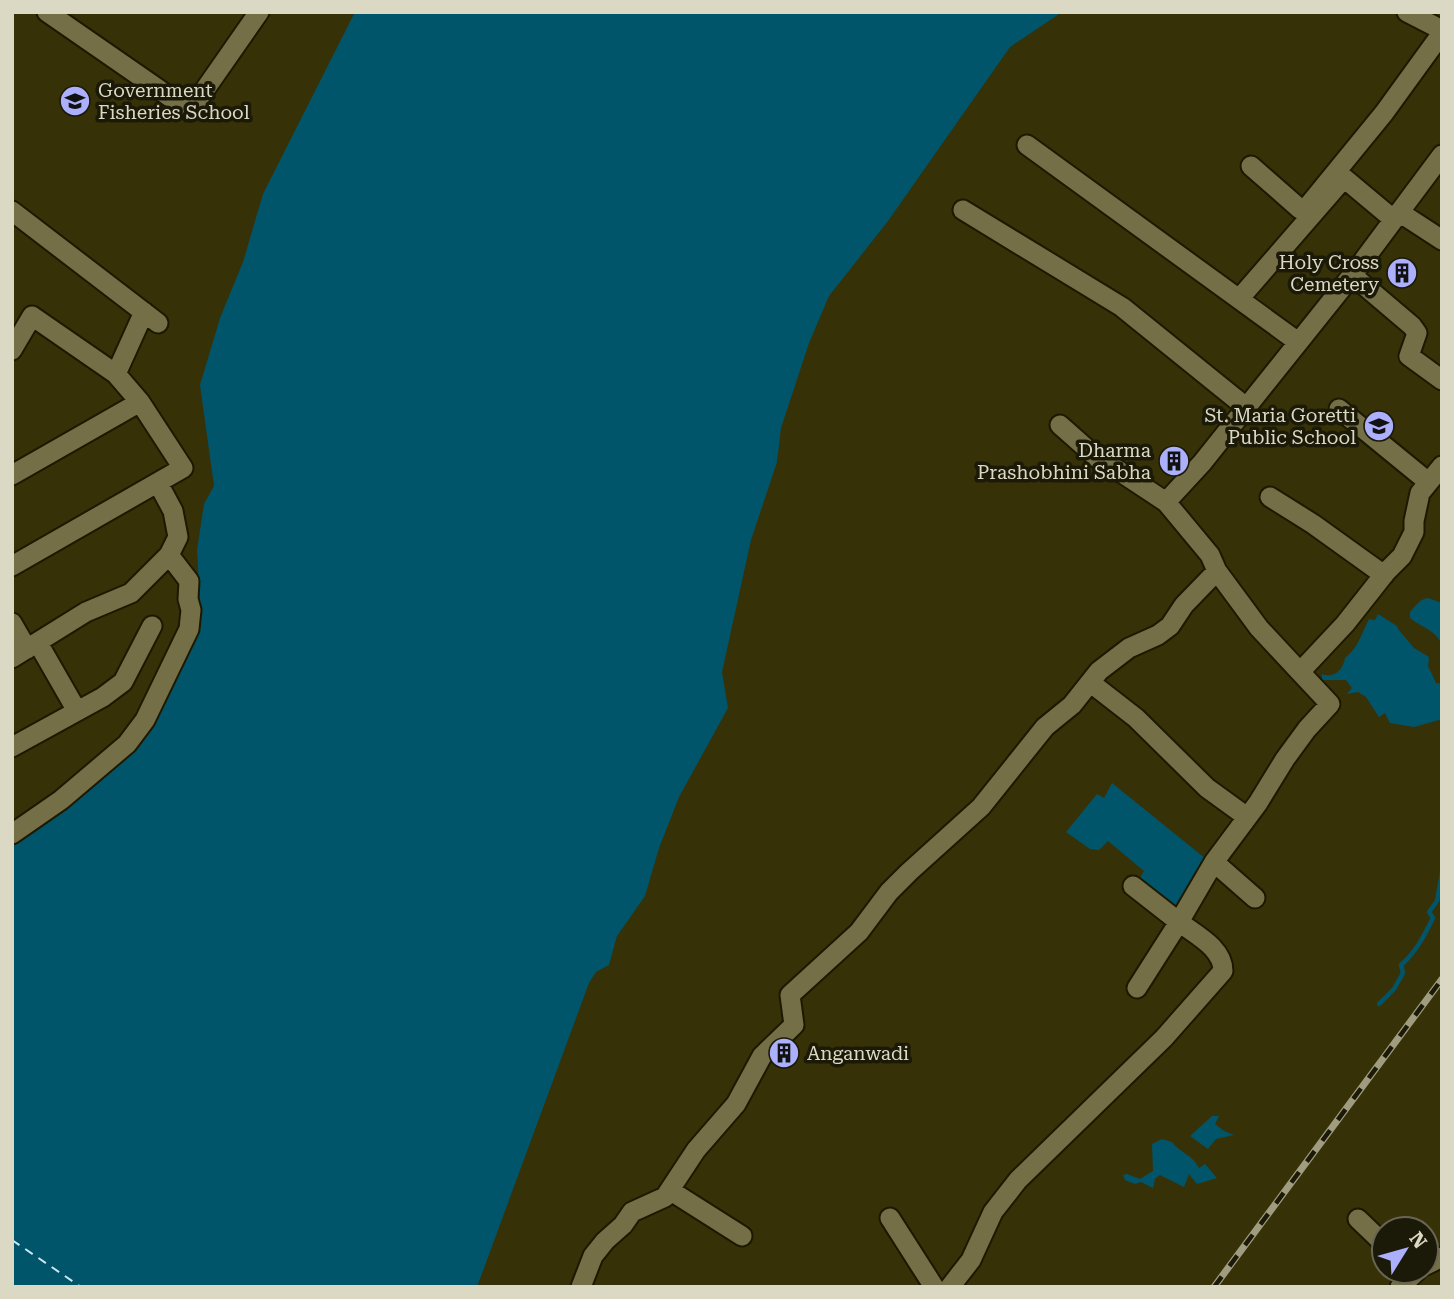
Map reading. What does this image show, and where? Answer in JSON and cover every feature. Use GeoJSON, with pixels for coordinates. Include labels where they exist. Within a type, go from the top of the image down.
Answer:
{"type":"FeatureCollection","features":[{"type":"Feature","properties":{"kind":"street"},"geometry":{"type":"LineString","coordinates":[[47,12],[190,111],[259,12]]}},
{"type":"Feature","properties":{"kind":"street"},"geometry":{"type":"LineString","coordinates":[[1251,166],[1300,209],[1308,206],[1384,113],[1442,32],[1407,12]]}},
{"type":"Feature","properties":{"kind":"street"},"geometry":{"type":"LineString","coordinates":[[1027,145],[1298,342]]}},
{"type":"Feature","properties":{"kind":"street"},"geometry":{"type":"LineString","coordinates":[[1166,502],[1247,408],[1442,155]]}},
{"type":"Feature","properties":{"kind":"street"},"geometry":{"type":"LineString","coordinates":[[1239,299],[1344,178],[1396,215],[1442,240]]}},
{"type":"Feature","properties":{"kind":"street"},"geometry":{"type":"LineString","coordinates":[[963,209],[1122,307],[1247,408]]}},
{"type":"Feature","properties":{"kind":"street"},"geometry":{"type":"LineString","coordinates":[[12,211],[151,318],[116,374]]}},
{"type":"Feature","properties":{"kind":"street"},"geometry":{"type":"LineString","coordinates":[[1352,275],[1412,326],[1417,333],[1409,356],[1442,380]]}},
{"type":"Feature","properties":{"kind":"street"},"geometry":{"type":"LineString","coordinates":[[12,350],[32,316],[116,374],[140,402],[183,468],[12,566]]}},
{"type":"Feature","properties":{"kind":"street"},"geometry":{"type":"LineString","coordinates":[[12,475],[140,402]]}},
{"type":"Feature","properties":{"kind":"street"},"geometry":{"type":"LineString","coordinates":[[1339,409],[1427,481]]}},
{"type":"Feature","properties":{"kind":"street"},"geometry":{"type":"LineString","coordinates":[[1060,425],[1104,464],[1110,465],[1166,502],[1210,555],[1217,571],[1259,628],[1331,704],[1285,758],[1214,862],[1137,988]]}},
{"type":"Feature","properties":{"kind":"street"},"geometry":{"type":"LineString","coordinates":[[1300,672],[1402,556],[1414,532],[1413,521],[1419,494],[1442,466]]}},
{"type":"Feature","properties":{"kind":"street"},"geometry":{"type":"LineString","coordinates":[[26,650],[86,612],[131,593],[169,555],[178,537],[173,511],[158,483]]}},
{"type":"Feature","properties":{"kind":"street"},"geometry":{"type":"LineString","coordinates":[[1270,497],[1384,575]]}},
{"type":"Feature","properties":{"kind":"street"},"geometry":{"type":"LineString","coordinates":[[12,834],[61,800],[127,744],[145,720],[189,629],[189,581],[169,555]]}},
{"type":"Feature","properties":{"kind":"street"},"geometry":{"type":"LineString","coordinates":[[581,1287],[593,1256],[605,1241],[632,1212],[666,1198],[696,1150],[736,1104],[762,1056],[794,1025],[790,995],[859,932],[889,892],[909,872],[981,807],[1045,727],[1072,705],[1099,671],[1119,655],[1170,626],[1184,605],[1217,571]]}},
{"type":"Feature","properties":{"kind":"street"},"geometry":{"type":"LineString","coordinates":[[12,623],[26,650],[77,711]]}},
{"type":"Feature","properties":{"kind":"street"},"geometry":{"type":"LineString","coordinates":[[12,747],[103,697],[123,682],[152,626]]}},
{"type":"Feature","properties":{"kind":"street"},"geometry":{"type":"LineString","coordinates":[[1091,683],[1136,718],[1207,788],[1247,817]]}},
{"type":"Feature","properties":{"kind":"street"},"geometry":{"type":"LineString","coordinates":[[1214,862],[1255,898]]}},
{"type":"Feature","properties":{"kind":"street"},"geometry":{"type":"LineString","coordinates":[[950,1287],[971,1260],[993,1212],[1018,1180],[1164,1038],[1223,971],[1223,961],[1217,951],[1133,886]]}},
{"type":"Feature","properties":{"kind":"street"},"geometry":{"type":"LineString","coordinates":[[671,1191],[742,1236]]}},
{"type":"Feature","properties":{"kind":"street"},"geometry":{"type":"LineString","coordinates":[[890,1218],[933,1287]]}},
{"type":"Feature","properties":{"kind":"street"},"geometry":{"type":"LineString","coordinates":[[1358,1219],[1370,1231]]}},
{"type":"Feature","properties":{"kind":"water"},"geometry":{"type":"Polygon","coordinates":[[[355,12],[1062,12],[1010,47],[888,221],[829,296],[809,343],[781,428],[777,462],[751,540],[722,672],[728,708],[679,797],[659,848],[645,896],[617,936],[609,965],[596,972],[589,983],[477,1287],[12,1287],[12,843],[139,742],[201,620],[197,550],[204,504],[214,486],[200,385],[220,318],[243,262],[263,194],[355,12]]]}},
{"type":"Feature","properties":{"kind":"water"},"geometry":{"type":"Polygon","coordinates":[[[1428,598],[1442,603],[1442,647],[1434,633],[1410,618],[1410,612],[1416,605],[1428,598]]]}},
{"type":"Feature","properties":{"kind":"water"},"geometry":{"type":"Polygon","coordinates":[[[1378,614],[1397,626],[1414,648],[1429,657],[1428,666],[1436,683],[1442,684],[1442,718],[1439,720],[1414,727],[1390,723],[1385,713],[1379,717],[1366,697],[1358,692],[1347,694],[1352,688],[1346,680],[1322,680],[1322,674],[1330,675],[1340,670],[1369,619],[1375,620],[1378,614]]]}},
{"type":"Feature","properties":{"kind":"water"},"geometry":{"type":"Polygon","coordinates":[[[1112,783],[1206,859],[1175,911],[1137,883],[1144,871],[1108,841],[1099,850],[1090,849],[1066,832],[1097,794],[1104,798],[1112,783]]]}},
{"type":"Feature","properties":{"kind":"water"},"geometry":{"type":"Polygon","coordinates":[[[1212,1116],[1219,1116],[1215,1124],[1234,1135],[1216,1139],[1208,1149],[1190,1136],[1212,1116]]]}},
{"type":"Feature","properties":{"kind":"water"},"geometry":{"type":"Polygon","coordinates":[[[1162,1139],[1172,1142],[1199,1168],[1205,1164],[1217,1178],[1197,1184],[1189,1174],[1184,1187],[1160,1175],[1155,1179],[1153,1188],[1141,1182],[1135,1184],[1125,1180],[1123,1175],[1140,1179],[1153,1171],[1152,1144],[1162,1139]]]}},
{"type":"Feature","properties":{"kind":"waterway"},"geometry":{"type":"LineString","coordinates":[[1379,1004],[1394,989],[1403,973],[1401,965],[1415,949],[1433,918],[1429,912],[1437,901],[1442,873]]}},
{"type":"Feature","properties":{"kind":"ferry route"},"geometry":{"type":"LineString","coordinates":[[12,1240],[81,1287]]}},
{"type":"Feature","properties":{"kind":"railway"},"geometry":{"type":"LineString","coordinates":[[1214,1287],[1442,979]]}},
{"type":"Feature","properties":{"kind":"place","name":"Government Fisheries School"},"geometry":{"type":"Point","coordinates":[75,101]}},
{"type":"Feature","properties":{"kind":"place","name":"Holy Cross Cemetery"},"geometry":{"type":"Point","coordinates":[1402,273]}},
{"type":"Feature","properties":{"kind":"place","name":"St. Maria Goretti Public School"},"geometry":{"type":"Point","coordinates":[1379,426]}},
{"type":"Feature","properties":{"kind":"place","name":"Dharma Prashobhini Sabha"},"geometry":{"type":"Point","coordinates":[1174,461]}},
{"type":"Feature","properties":{"kind":"place","name":"Anganwadi"},"geometry":{"type":"Point","coordinates":[784,1053]}}]}
